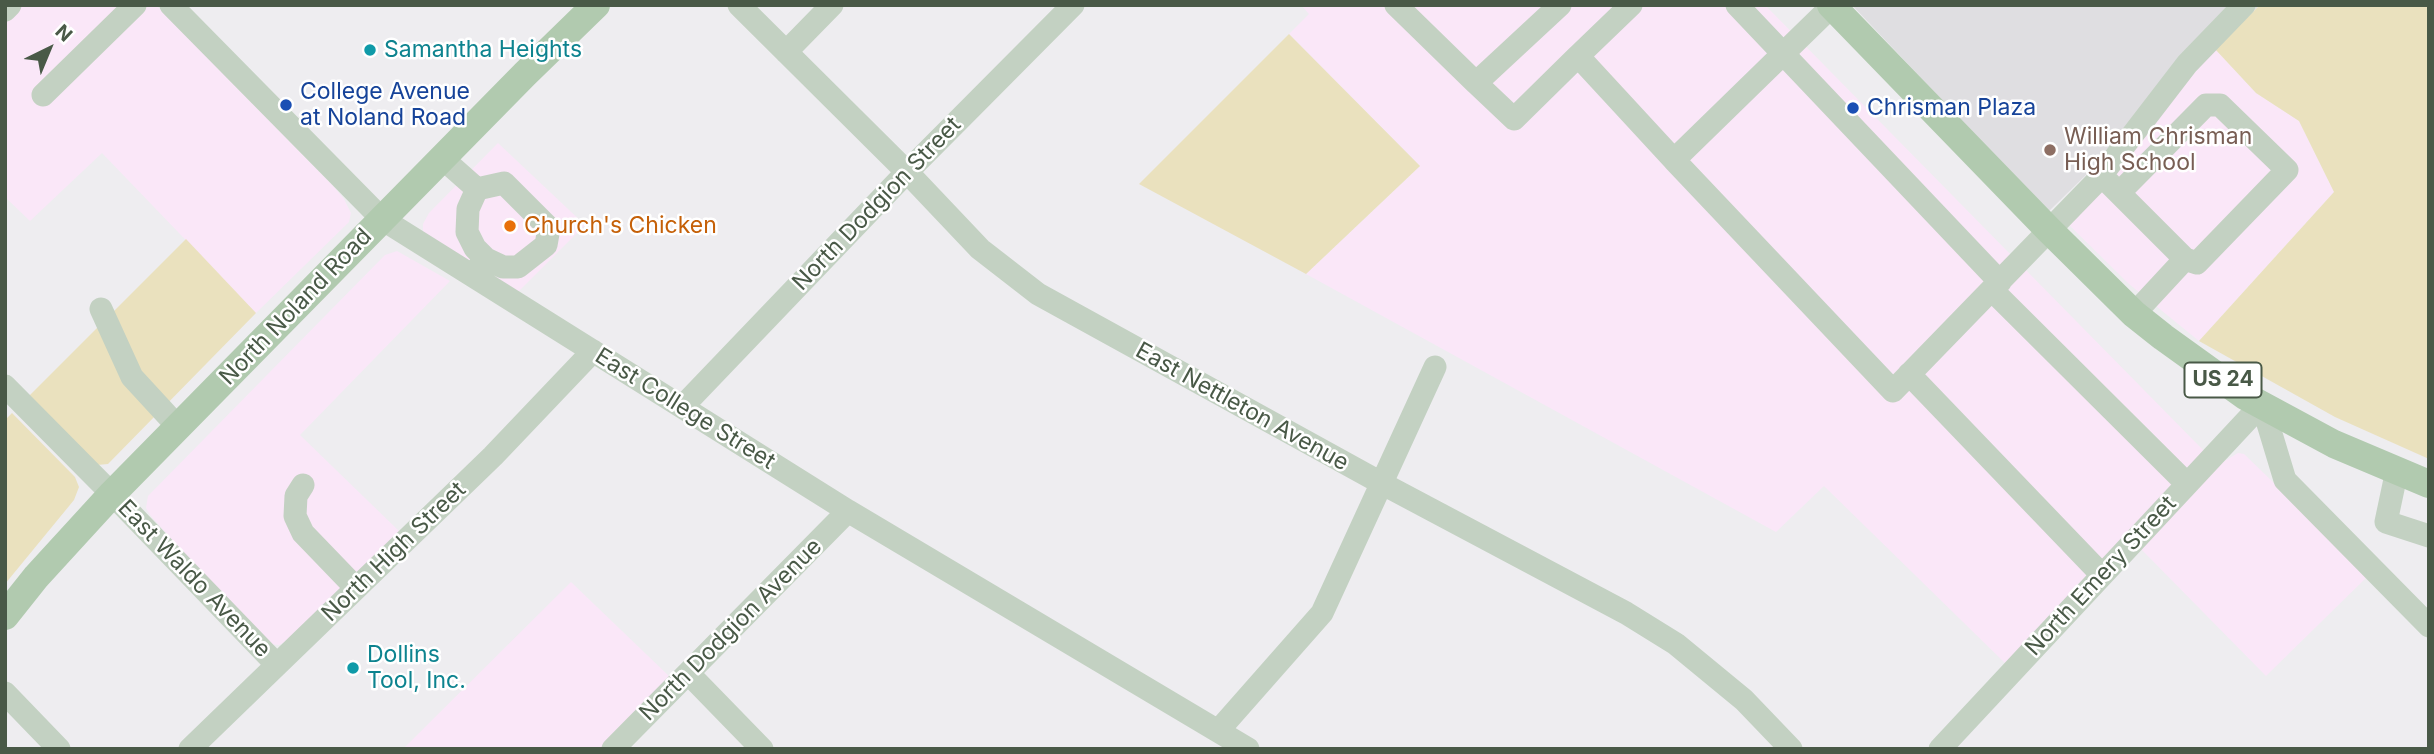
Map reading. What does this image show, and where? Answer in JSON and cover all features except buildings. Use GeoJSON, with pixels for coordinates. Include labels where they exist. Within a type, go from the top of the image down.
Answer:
{"type":"FeatureCollection","features":[{"type":"Feature","properties":{"kind":"main road","name":"North Noland Road"},"geometry":{"type":"LineString","coordinates":[[5,616],[36,577],[112,494],[596,5]]}},
{"type":"Feature","properties":{"kind":"main road","name":"US 24"},"geometry":{"type":"LineString","coordinates":[[1832,6],[2134,314],[2215,374],[2262,404],[2334,444],[2429,484]]}},
{"type":"Feature","properties":{"kind":"street"},"geometry":{"type":"LineString","coordinates":[[5,10],[10,5]]}},
{"type":"Feature","properties":{"kind":"street"},"geometry":{"type":"LineString","coordinates":[[43,95],[135,5]]}},
{"type":"Feature","properties":{"kind":"street","name":"East College Street"},"geometry":{"type":"LineString","coordinates":[[171,5],[383,219],[487,267],[593,351],[848,511],[1247,749]]}},
{"type":"Feature","properties":{"kind":"street","name":"East Nettleton Avenue"},"geometry":{"type":"LineString","coordinates":[[739,5],[907,172],[980,249],[1038,294],[1382,484],[1626,613],[1676,644],[1744,700],[1791,749]]}},
{"type":"Feature","properties":{"kind":"street","name":"North Dodgion Street"},"geometry":{"type":"LineString","coordinates":[[682,406],[907,172],[1073,5]]}},
{"type":"Feature","properties":{"kind":"street"},"geometry":{"type":"LineString","coordinates":[[1396,5],[1514,119],[1631,5]]}},
{"type":"Feature","properties":{"kind":"street"},"geometry":{"type":"LineString","coordinates":[[1476,83],[1560,5]]}},
{"type":"Feature","properties":{"kind":"street"},"geometry":{"type":"LineString","coordinates":[[1737,5],[1996,286],[2187,484]]}},
{"type":"Feature","properties":{"kind":"street"},"geometry":{"type":"LineString","coordinates":[[1578,56],[1893,391],[2101,176],[2187,64],[2244,5]]}},
{"type":"Feature","properties":{"kind":"street"},"geometry":{"type":"LineString","coordinates":[[1674,160],[1832,6]]}},
{"type":"Feature","properties":{"kind":"street"},"geometry":{"type":"LineString","coordinates":[[786,52],[818,10]]}},
{"type":"Feature","properties":{"kind":"street"},"geometry":{"type":"LineString","coordinates":[[2101,176],[2185,259],[2196,263],[2287,170],[2220,105],[2206,105],[2119,193]]}},
{"type":"Feature","properties":{"kind":"street"},"geometry":{"type":"LineString","coordinates":[[442,158],[477,189]]}},
{"type":"Feature","properties":{"kind":"street"},"geometry":{"type":"LineString","coordinates":[[504,183],[549,228],[546,245],[518,267],[487,267],[467,232],[468,209],[477,189],[504,183]]}},
{"type":"Feature","properties":{"kind":"street"},"geometry":{"type":"LineString","coordinates":[[2134,314],[2185,259]]}},
{"type":"Feature","properties":{"kind":"street"},"geometry":{"type":"LineString","coordinates":[[101,309],[132,377],[179,428]]}},
{"type":"Feature","properties":{"kind":"street","name":"North High Street"},"geometry":{"type":"LineString","coordinates":[[190,749],[493,456],[593,351]]}},
{"type":"Feature","properties":{"kind":"street"},"geometry":{"type":"LineString","coordinates":[[1218,731],[1322,613],[1435,367]]}},
{"type":"Feature","properties":{"kind":"street"},"geometry":{"type":"LineString","coordinates":[[1909,374],[2102,575]]}},
{"type":"Feature","properties":{"kind":"street","name":"East Waldo Avenue"},"geometry":{"type":"LineString","coordinates":[[5,386],[276,665]]}},
{"type":"Feature","properties":{"kind":"street"},"geometry":{"type":"LineString","coordinates":[[2262,404],[2285,480],[2429,626]]}},
{"type":"Feature","properties":{"kind":"street","name":"North Emery Street"},"geometry":{"type":"LineString","coordinates":[[1940,749],[2262,404]]}},
{"type":"Feature","properties":{"kind":"street"},"geometry":{"type":"LineString","coordinates":[[2397,470],[2386,522],[2429,536]]}},
{"type":"Feature","properties":{"kind":"street"},"geometry":{"type":"LineString","coordinates":[[303,485],[296,496],[295,516],[303,533],[356,588]]}},
{"type":"Feature","properties":{"kind":"street","name":"North Dodgion Avenue"},"geometry":{"type":"LineString","coordinates":[[614,749],[848,511]]}},
{"type":"Feature","properties":{"kind":"street"},"geometry":{"type":"LineString","coordinates":[[689,674],[762,749]]}},
{"type":"Feature","properties":{"kind":"street"},"geometry":{"type":"LineString","coordinates":[[5,693],[59,749]]}},
{"type":"Feature","properties":{"kind":"shaded area"},"geometry":{"type":"Polygon","coordinates":[[[5,5],[156,5],[334,187],[351,213],[349,222],[256,313],[102,153],[30,221],[5,197],[5,5]]]}},
{"type":"Feature","properties":{"kind":"shaded area","name":"Chrisman Plaza"},"geometry":{"type":"Polygon","coordinates":[[[1301,5],[1765,5],[2204,451],[2007,665],[1824,486],[1776,532],[1306,274],[1420,166],[1289,34],[1309,14],[1301,5]]]}},
{"type":"Feature","properties":{"kind":"shaded area","name":"William Chrisman High School"},"geometry":{"type":"Polygon","coordinates":[[[1852,5],[2260,5],[2048,212],[1852,5]]]}},
{"type":"Feature","properties":{"kind":"shaded area"},"geometry":{"type":"Polygon","coordinates":[[[2260,5],[2429,5],[2429,459],[2335,417],[2199,341],[2334,192],[2299,121],[2256,93],[2215,49],[2260,5]]]}},
{"type":"Feature","properties":{"kind":"shaded area"},"geometry":{"type":"Polygon","coordinates":[[[1289,34],[1420,166],[1306,274],[1139,184],[1289,34]]]}},
{"type":"Feature","properties":{"kind":"shaded area"},"geometry":{"type":"Polygon","coordinates":[[[2215,49],[2256,93],[2299,121],[2334,192],[2199,341],[2129,284],[2066,222],[2215,49]]]}},
{"type":"Feature","properties":{"kind":"shaded area"},"geometry":{"type":"Polygon","coordinates":[[[498,143],[585,225],[515,295],[423,233],[423,224],[429,213],[498,143]]]}},
{"type":"Feature","properties":{"kind":"shaded area"},"geometry":{"type":"Polygon","coordinates":[[[186,239],[256,313],[108,464],[97,465],[29,396],[186,239]]]}},
{"type":"Feature","properties":{"kind":"shaded area"},"geometry":{"type":"Polygon","coordinates":[[[397,251],[450,281],[300,435],[400,532],[287,641],[279,645],[269,644],[262,641],[150,515],[146,508],[148,496],[385,255],[397,251]]]}},
{"type":"Feature","properties":{"kind":"shaded area"},"geometry":{"type":"Polygon","coordinates":[[[12,413],[75,477],[79,487],[74,500],[5,584],[5,420],[12,413]]]}},
{"type":"Feature","properties":{"kind":"shaded area"},"geometry":{"type":"Polygon","coordinates":[[[2238,453],[2244,454],[2369,575],[2266,676],[2141,549],[2223,462],[2238,453]]]}},
{"type":"Feature","properties":{"kind":"shaded area"},"geometry":{"type":"Polygon","coordinates":[[[571,582],[671,678],[601,749],[403,749],[571,582]]]}},
{"type":"Feature","properties":{"kind":"place","name":"Samantha Heights"},"geometry":{"type":"Point","coordinates":[370,50]}},
{"type":"Feature","properties":{"kind":"place","name":"College Avenue at Noland Road"},"geometry":{"type":"Point","coordinates":[286,105]}},
{"type":"Feature","properties":{"kind":"place","name":"Chrisman Plaza"},"geometry":{"type":"Point","coordinates":[1853,108]}},
{"type":"Feature","properties":{"kind":"place","name":"William Chrisman High School"},"geometry":{"type":"Point","coordinates":[2050,150]}},
{"type":"Feature","properties":{"kind":"place","name":"Church's Chicken"},"geometry":{"type":"Point","coordinates":[510,226]}},
{"type":"Feature","properties":{"kind":"place","name":"Dollins Tool, Inc."},"geometry":{"type":"Point","coordinates":[353,668]}}]}
